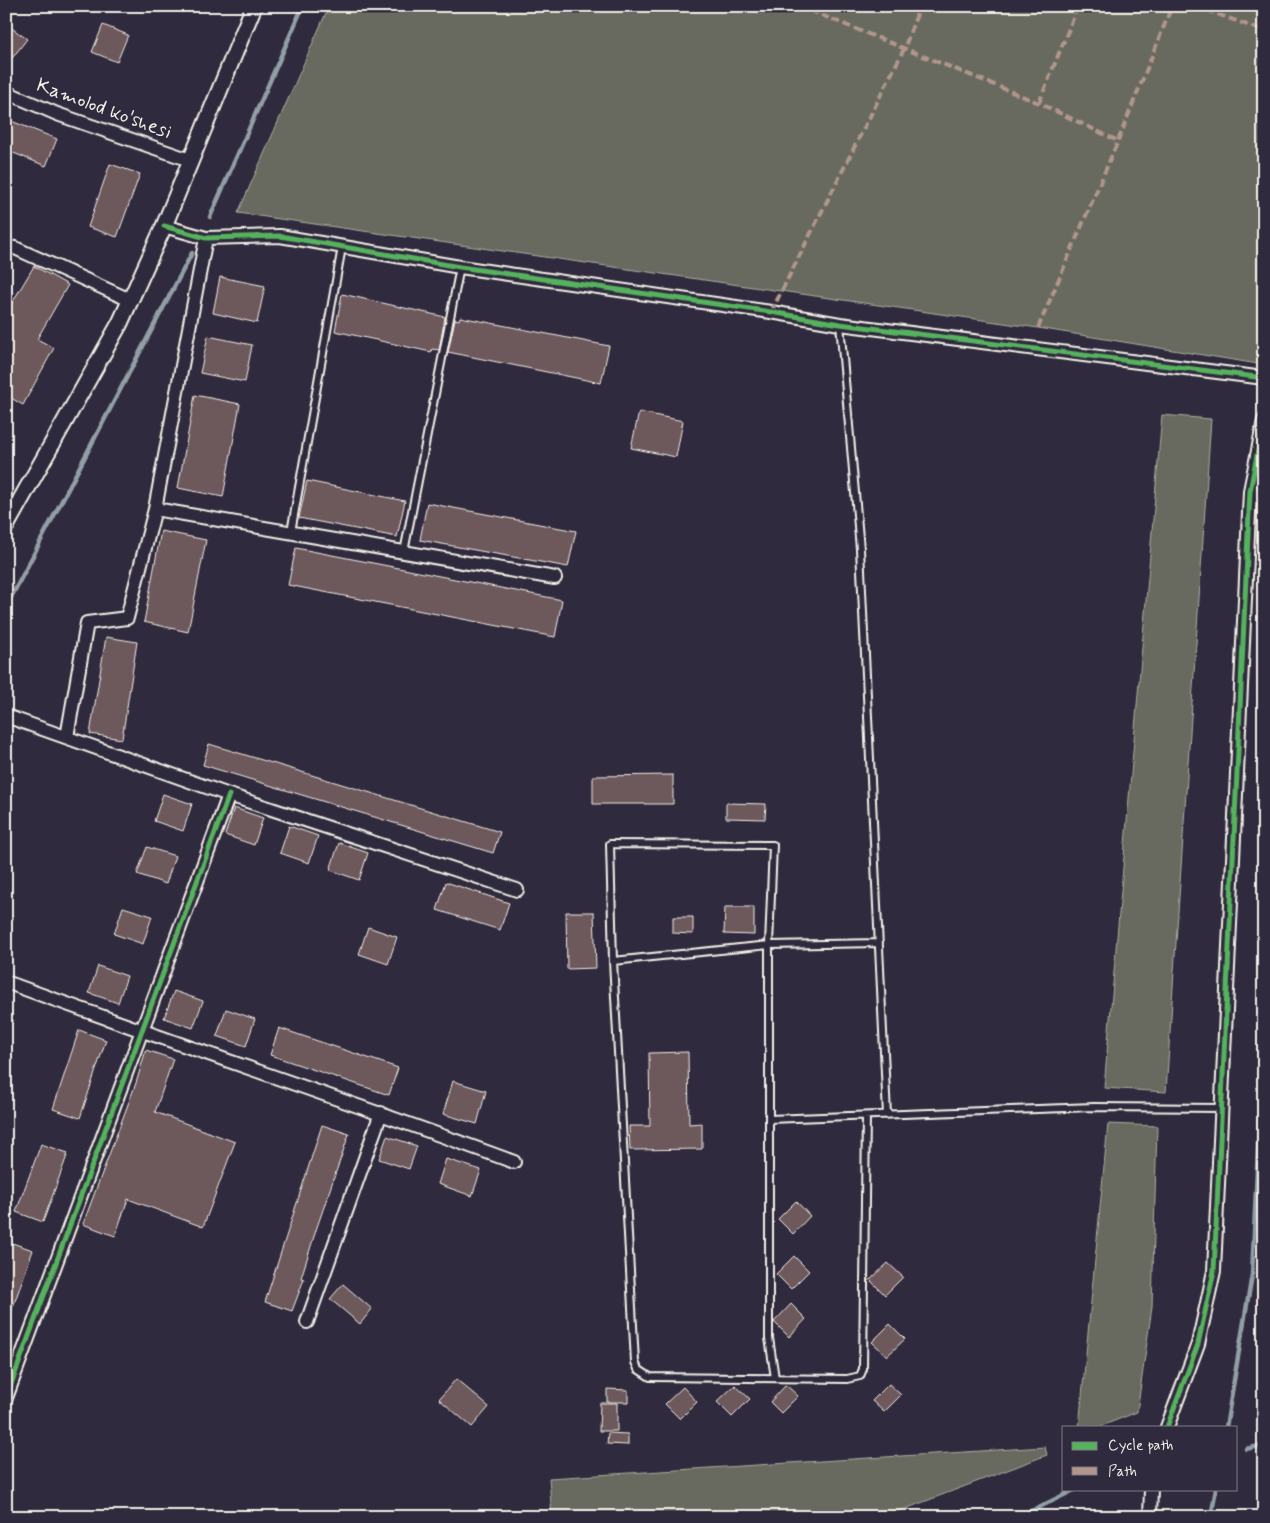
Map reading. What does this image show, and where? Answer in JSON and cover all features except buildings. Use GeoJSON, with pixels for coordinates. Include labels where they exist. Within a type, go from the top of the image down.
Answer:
{"type":"FeatureCollection","features":[{"type":"Feature","properties":{"kind":"street"},"geometry":{"type":"LineString","coordinates":[[6,526],[120,323],[164,226],[254,6]]}},
{"type":"Feature","properties":{"kind":"street","name":"Kamolod ko'shesi"},"geometry":{"type":"LineString","coordinates":[[6,92],[57,114],[190,160]]}},
{"type":"Feature","properties":{"kind":"street"},"geometry":{"type":"LineString","coordinates":[[164,226],[206,238],[280,236],[460,267],[840,324],[1264,378]]}},
{"type":"Feature","properties":{"kind":"street"},"geometry":{"type":"LineString","coordinates":[[68,737],[87,623],[127,618],[155,509],[206,238]]}},
{"type":"Feature","properties":{"kind":"street"},"geometry":{"type":"LineString","coordinates":[[6,247],[15,248],[130,300]]}},
{"type":"Feature","properties":{"kind":"street"},"geometry":{"type":"LineString","coordinates":[[1167,1426],[1198,1344],[1214,1271],[1250,491],[1264,420]]}},
{"type":"Feature","properties":{"kind":"street"},"geometry":{"type":"LineString","coordinates":[[1250,491],[1264,500]]}},
{"type":"Feature","properties":{"kind":"street"},"geometry":{"type":"LineString","coordinates":[[155,509],[555,578]]}},
{"type":"Feature","properties":{"kind":"street"},"geometry":{"type":"LineString","coordinates":[[6,716],[229,795],[517,890]]}},
{"type":"Feature","properties":{"kind":"street"},"geometry":{"type":"LineString","coordinates":[[6,1398],[229,795]]}},
{"type":"Feature","properties":{"kind":"street"},"geometry":{"type":"LineString","coordinates":[[6,982],[514,1162]]}},
{"type":"Feature","properties":{"kind":"street"},"geometry":{"type":"LineString","coordinates":[[306,1322],[380,1113]]}},
{"type":"Feature","properties":{"kind":"street"},"geometry":{"type":"LineString","coordinates":[[1150,1517],[1151,1490]]}},
{"type":"Feature","properties":{"kind":"lane"},"geometry":{"type":"LineString","coordinates":[[291,532],[342,247]]}},
{"type":"Feature","properties":{"kind":"lane"},"geometry":{"type":"LineString","coordinates":[[404,552],[460,267]]}},
{"type":"Feature","properties":{"kind":"lane"},"geometry":{"type":"LineString","coordinates":[[840,324],[860,550],[887,1115]]}},
{"type":"Feature","properties":{"kind":"lane"},"geometry":{"type":"LineString","coordinates":[[775,1378],[769,1338],[768,1119],[769,945],[773,845],[610,844],[612,961],[635,1362],[638,1369],[650,1377],[847,1379],[860,1376],[863,1368],[866,1116]]}},
{"type":"Feature","properties":{"kind":"lane"},"geometry":{"type":"LineString","coordinates":[[612,961],[769,945],[879,943]]}},
{"type":"Feature","properties":{"kind":"lane"},"geometry":{"type":"LineString","coordinates":[[768,1119],[1094,1108],[1222,1108]]}},
{"type":"Feature","properties":{"kind":"shaded area"},"geometry":{"type":"Polygon","coordinates":[[[329,6],[1264,6],[1264,365],[1038,328],[238,213],[329,6]]]}},
{"type":"Feature","properties":{"kind":"shaded area"},"geometry":{"type":"Polygon","coordinates":[[[1162,415],[1211,419],[1166,1092],[1104,1088],[1162,415]]]}},
{"type":"Feature","properties":{"kind":"shaded area"},"geometry":{"type":"Polygon","coordinates":[[[1108,1124],[1157,1126],[1152,1307],[1137,1412],[1102,1426],[1079,1426],[1108,1124]]]}},
{"type":"Feature","properties":{"kind":"shaded area"},"geometry":{"type":"Polygon","coordinates":[[[1045,1447],[1047,1455],[884,1517],[552,1517],[549,1478],[1045,1447]]]}},
{"type":"Feature","properties":{"kind":"waterway"},"geometry":{"type":"LineString","coordinates":[[210,217],[303,6]]}},
{"type":"Feature","properties":{"kind":"waterway"},"geometry":{"type":"LineString","coordinates":[[6,607],[192,253]]}},
{"type":"Feature","properties":{"kind":"waterway"},"geometry":{"type":"LineString","coordinates":[[1226,1426],[1252,1275],[1264,1018]]}},
{"type":"Feature","properties":{"kind":"waterway"},"geometry":{"type":"LineString","coordinates":[[1246,1449],[1264,1445]]}},
{"type":"Feature","properties":{"kind":"waterway"},"geometry":{"type":"LineString","coordinates":[[1019,1517],[1074,1490]]}},
{"type":"Feature","properties":{"kind":"waterway"},"geometry":{"type":"LineString","coordinates":[[1211,1517],[1216,1490]]}},
{"type":"Feature","properties":{"kind":"marked path"},"geometry":{"type":"LineString","coordinates":[[799,6],[1039,103],[1118,141]]}},
{"type":"Feature","properties":{"kind":"marked path"},"geometry":{"type":"LineString","coordinates":[[771,312],[904,49],[920,6]]}},
{"type":"Feature","properties":{"kind":"marked path"},"geometry":{"type":"LineString","coordinates":[[1039,103],[1078,6]]}},
{"type":"Feature","properties":{"kind":"marked path"},"geometry":{"type":"LineString","coordinates":[[1038,328],[1118,141],[1172,6]]}},
{"type":"Feature","properties":{"kind":"marked path"},"geometry":{"type":"LineString","coordinates":[[1195,6],[1264,31]]}},
{"type":"Feature","properties":{"kind":"cycle path"},"geometry":{"type":"LineString","coordinates":[[164,226],[206,238],[280,236],[460,267],[771,312],[840,324],[1264,378]]}},
{"type":"Feature","properties":{"kind":"cycle path"},"geometry":{"type":"LineString","coordinates":[[1167,1426],[1198,1344],[1214,1271],[1250,491],[1264,420]]}},
{"type":"Feature","properties":{"kind":"cycle path"},"geometry":{"type":"LineString","coordinates":[[6,1398],[229,795]]}}]}
